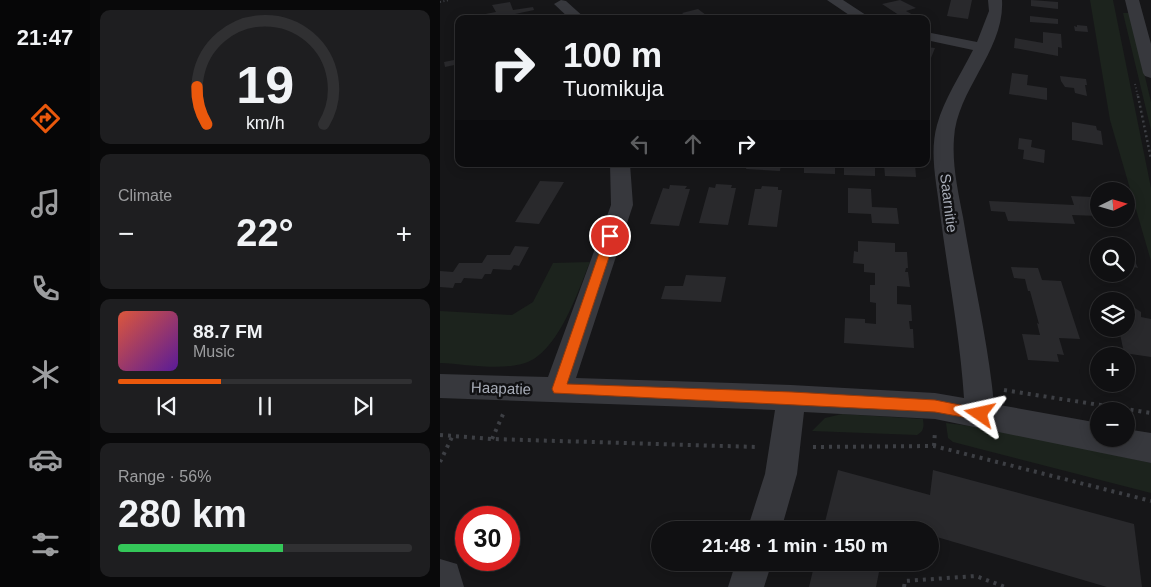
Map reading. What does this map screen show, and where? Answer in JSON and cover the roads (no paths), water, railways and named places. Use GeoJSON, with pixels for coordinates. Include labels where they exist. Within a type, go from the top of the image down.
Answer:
{"type":"FeatureCollection","features":[{"type":"Feature","properties":{"kind":"street"},"geometry":{"type":"LineString","coordinates":[[834,0],[858,15]]}},
{"type":"Feature","properties":{"kind":"street","name":"Saarnitie"},"geometry":{"type":"LineString","coordinates":[[980,414],[973,347],[954,240],[943,155],[946,125],[997,10],[995,0]]}},
{"type":"Feature","properties":{"kind":"street"},"geometry":{"type":"LineString","coordinates":[[1132,0],[1151,73]]}},
{"type":"Feature","properties":{"kind":"street"},"geometry":{"type":"LineString","coordinates":[[561,4],[574,15]]}},
{"type":"Feature","properties":{"kind":"street"},"geometry":{"type":"LineString","coordinates":[[930,37],[982,47]]}},
{"type":"Feature","properties":{"kind":"street"},"geometry":{"type":"LineString","coordinates":[[558,389],[622,205],[620,167]]}},
{"type":"Feature","properties":{"kind":"street","name":"Haapatie"},"geometry":{"type":"LineString","coordinates":[[440,386],[792,398],[935,406],[1090,436]]}},
{"type":"Feature","properties":{"kind":"street"},"geometry":{"type":"LineString","coordinates":[[767,521],[781,474],[792,398]]}},
{"type":"Feature","properties":{"kind":"street"},"geometry":{"type":"LineString","coordinates":[[1135,445],[1151,448]]}},
{"type":"Feature","properties":{"kind":"street"},"geometry":{"type":"LineString","coordinates":[[746,587],[751,571]]}},
{"type":"Feature","properties":{"kind":"street"},"geometry":{"type":"LineString","coordinates":[[440,577],[444,577],[446,587]]}}]}
